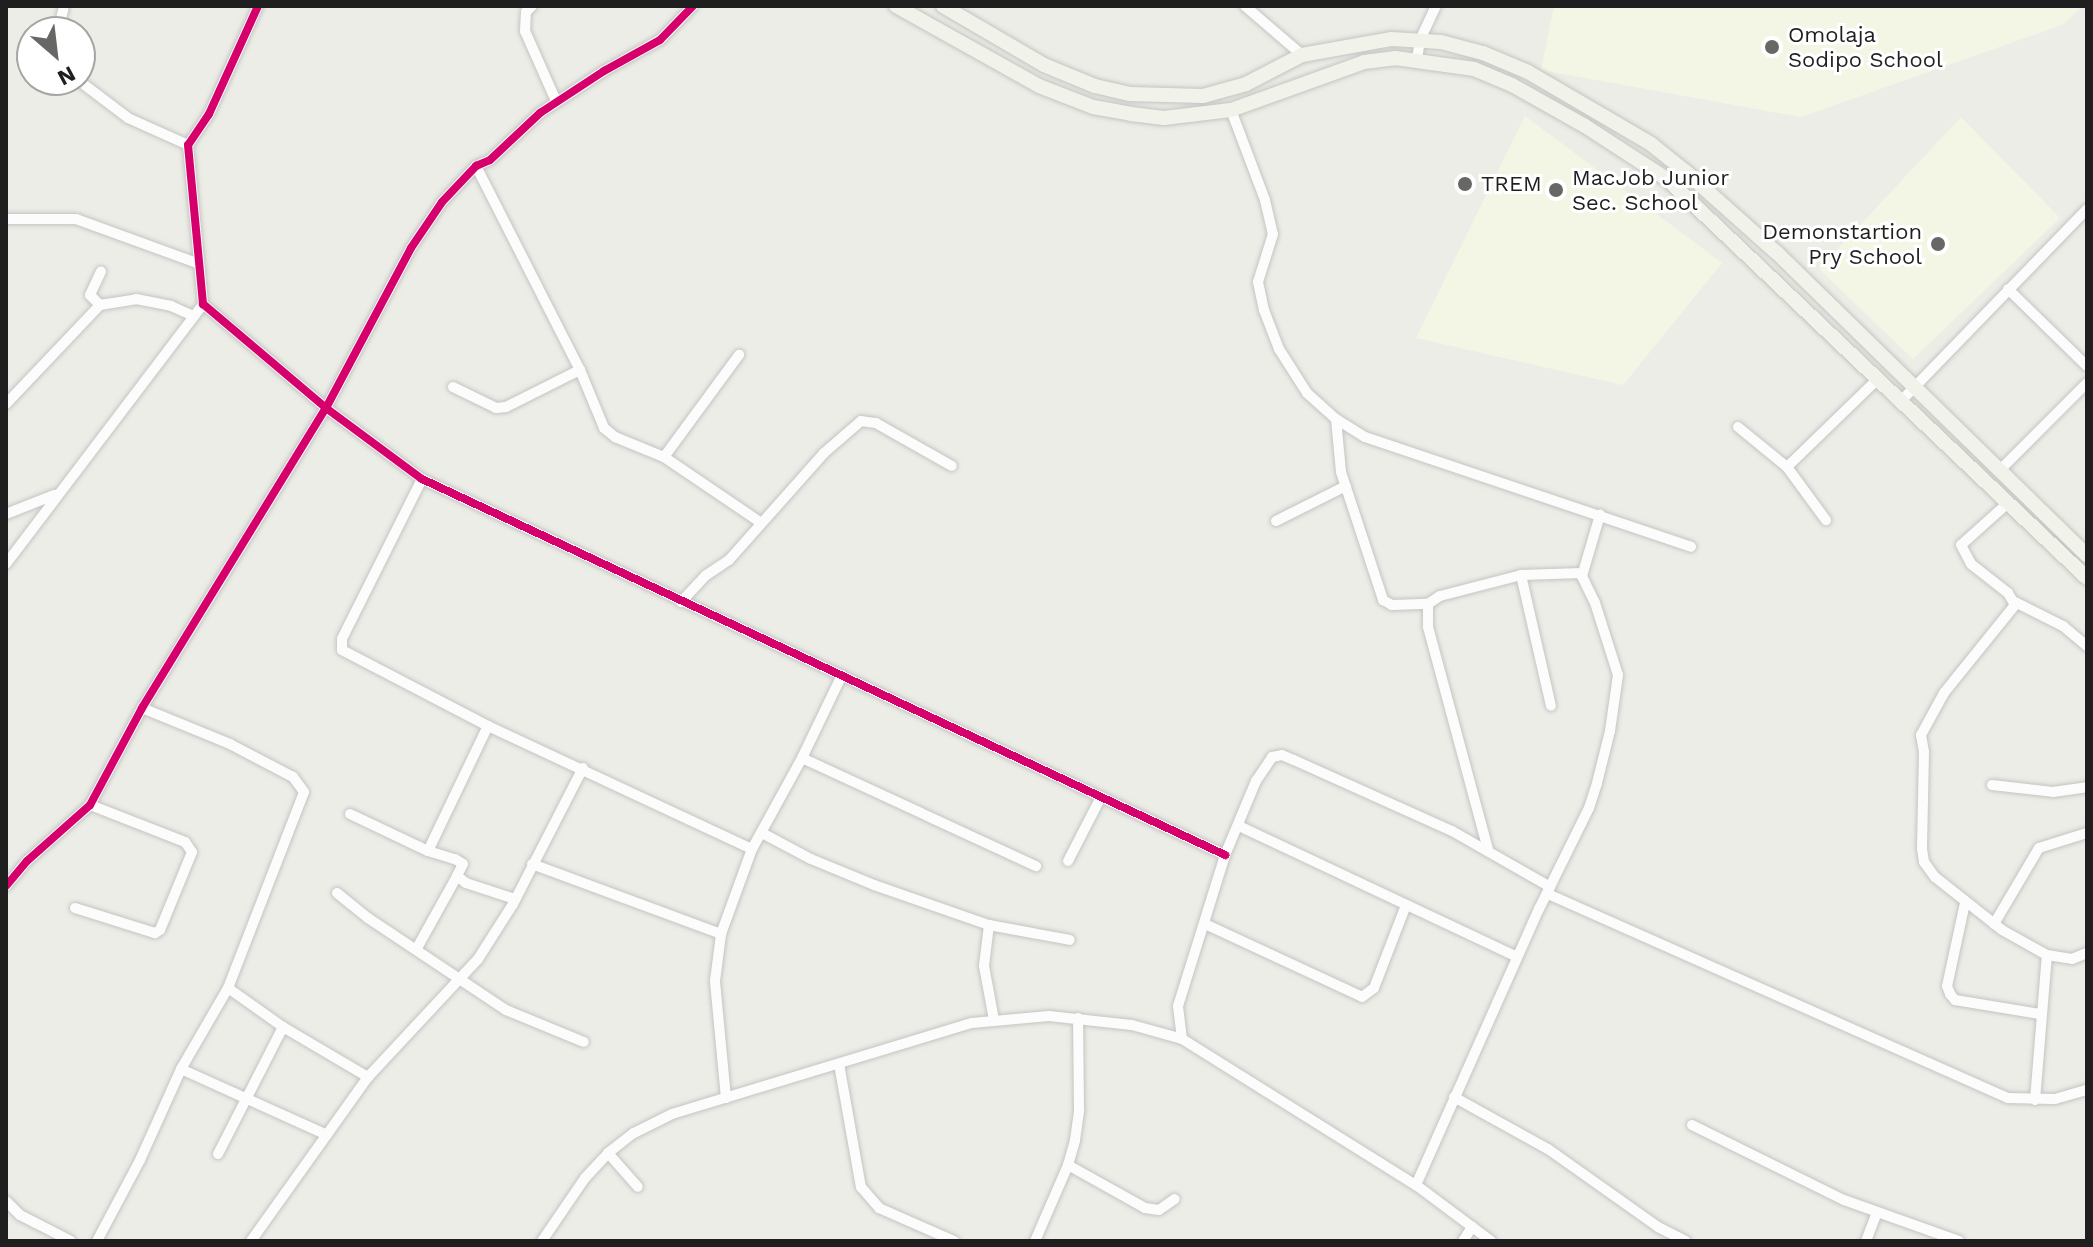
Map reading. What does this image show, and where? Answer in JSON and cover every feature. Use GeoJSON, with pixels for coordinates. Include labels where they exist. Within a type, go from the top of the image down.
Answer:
{"type":"FeatureCollection","features":[{"type":"Feature","properties":{"kind":"main road"},"geometry":{"type":"LineString","coordinates":[[896,6],[1039,86],[1093,107],[1164,118],[1231,110],[1364,62],[1417,59],[1474,69],[1512,85],[1641,161],[1700,209],[2087,578]]}},
{"type":"Feature","properties":{"kind":"main road"},"geometry":{"type":"LineString","coordinates":[[943,6],[1044,65],[1095,86],[1129,94],[1203,96],[1226,91],[1302,55],[1359,42],[1420,40],[1483,53],[1528,72],[1651,144],[1777,253],[2087,555]]}},
{"type":"Feature","properties":{"kind":"street"},"geometry":{"type":"LineString","coordinates":[[258,6],[209,114],[188,145],[203,304],[326,408],[422,479],[1225,855]]}},
{"type":"Feature","properties":{"kind":"street"},"geometry":{"type":"LineString","coordinates":[[532,6],[526,12],[525,31],[556,101]]}},
{"type":"Feature","properties":{"kind":"street"},"geometry":{"type":"LineString","coordinates":[[6,886],[27,861],[90,805],[142,708],[326,408],[411,248],[442,202],[476,166],[490,160],[556,101],[660,40],[693,6]]}},
{"type":"Feature","properties":{"kind":"street"},"geometry":{"type":"LineString","coordinates":[[1245,6],[1302,55]]}},
{"type":"Feature","properties":{"kind":"street"},"geometry":{"type":"LineString","coordinates":[[1417,59],[1420,40],[1436,6]]}},
{"type":"Feature","properties":{"kind":"street"},"geometry":{"type":"LineString","coordinates":[[96,94],[128,118],[188,145]]}},
{"type":"Feature","properties":{"kind":"street"},"geometry":{"type":"LineString","coordinates":[[1231,110],[1265,200],[1273,234],[1258,282],[1264,310],[1279,349],[1307,393],[1336,419],[1365,437],[1691,547]]}},
{"type":"Feature","properties":{"kind":"street"},"geometry":{"type":"LineString","coordinates":[[476,166],[580,370],[604,428],[615,437],[664,457],[760,522]]}},
{"type":"Feature","properties":{"kind":"street"},"geometry":{"type":"LineString","coordinates":[[1902,400],[2087,209]]}},
{"type":"Feature","properties":{"kind":"street"},"geometry":{"type":"LineString","coordinates":[[6,219],[76,219],[197,263]]}},
{"type":"Feature","properties":{"kind":"street"},"geometry":{"type":"LineString","coordinates":[[100,305],[90,295],[101,271]]}},
{"type":"Feature","properties":{"kind":"street"},"geometry":{"type":"LineString","coordinates":[[2008,289],[2087,366]]}},
{"type":"Feature","properties":{"kind":"street"},"geometry":{"type":"LineString","coordinates":[[6,404],[100,305],[136,299],[171,306],[191,315]]}},
{"type":"Feature","properties":{"kind":"street"},"geometry":{"type":"LineString","coordinates":[[6,564],[191,315],[203,304]]}},
{"type":"Feature","properties":{"kind":"street"},"geometry":{"type":"LineString","coordinates":[[664,457],[739,355]]}},
{"type":"Feature","properties":{"kind":"street"},"geometry":{"type":"LineString","coordinates":[[453,387],[496,408],[506,407],[580,370]]}},
{"type":"Feature","properties":{"kind":"street"},"geometry":{"type":"LineString","coordinates":[[1787,467],[1879,378]]}},
{"type":"Feature","properties":{"kind":"street"},"geometry":{"type":"LineString","coordinates":[[1999,471],[2087,383]]}},
{"type":"Feature","properties":{"kind":"street"},"geometry":{"type":"LineString","coordinates":[[1336,419],[1346,486],[1383,600],[1392,605],[1428,604],[1440,596],[1521,575],[1582,573]]}},
{"type":"Feature","properties":{"kind":"street"},"geometry":{"type":"LineString","coordinates":[[681,602],[705,576],[729,560],[824,453],[861,421],[876,423],[952,466]]}},
{"type":"Feature","properties":{"kind":"street"},"geometry":{"type":"LineString","coordinates":[[1738,427],[1787,467],[1826,520]]}},
{"type":"Feature","properties":{"kind":"street"},"geometry":{"type":"LineString","coordinates":[[422,479],[342,639],[342,650],[488,726],[752,849]]}},
{"type":"Feature","properties":{"kind":"street"},"geometry":{"type":"LineString","coordinates":[[1276,521],[1346,486]]}},
{"type":"Feature","properties":{"kind":"street"},"geometry":{"type":"LineString","coordinates":[[6,514],[56,494]]}},
{"type":"Feature","properties":{"kind":"street"},"geometry":{"type":"LineString","coordinates":[[2009,502],[1965,540],[1961,550],[1971,564],[2015,602],[2063,626],[2087,646]]}},
{"type":"Feature","properties":{"kind":"street"},"geometry":{"type":"LineString","coordinates":[[1416,1185],[1517,957],[1589,808],[1610,731],[1618,675],[1582,573],[1600,515]]}},
{"type":"Feature","properties":{"kind":"street"},"geometry":{"type":"LineString","coordinates":[[1521,575],[1551,706]]}},
{"type":"Feature","properties":{"kind":"street"},"geometry":{"type":"LineString","coordinates":[[2015,602],[1944,693],[1921,735],[1924,752],[1921,824],[1924,862],[1935,877],[1965,903],[2047,955],[2072,959],[2087,953]]}},
{"type":"Feature","properties":{"kind":"street"},"geometry":{"type":"LineString","coordinates":[[1428,604],[1428,627],[1488,850]]}},
{"type":"Feature","properties":{"kind":"street"},"geometry":{"type":"LineString","coordinates":[[726,1098],[715,981],[721,934],[752,849],[802,758],[842,675]]}},
{"type":"Feature","properties":{"kind":"street"},"geometry":{"type":"LineString","coordinates":[[97,1241],[140,1160],[181,1069],[228,988],[304,792],[293,777],[230,744],[142,708]]}},
{"type":"Feature","properties":{"kind":"street"},"geometry":{"type":"LineString","coordinates":[[428,851],[488,726]]}},
{"type":"Feature","properties":{"kind":"street"},"geometry":{"type":"LineString","coordinates":[[1182,1039],[1178,1006],[1225,855],[1264,764],[1282,755],[1488,850],[1549,890],[2008,1098],[2055,1099],[2087,1090]]}},
{"type":"Feature","properties":{"kind":"street"},"geometry":{"type":"LineString","coordinates":[[802,758],[1036,866]]}},
{"type":"Feature","properties":{"kind":"street"},"geometry":{"type":"LineString","coordinates":[[251,1241],[368,1077],[478,959],[515,899],[583,768]]}},
{"type":"Feature","properties":{"kind":"street"},"geometry":{"type":"LineString","coordinates":[[1992,785],[2053,792],[2087,787]]}},
{"type":"Feature","properties":{"kind":"street"},"geometry":{"type":"LineString","coordinates":[[1068,861],[1101,797]]}},
{"type":"Feature","properties":{"kind":"street"},"geometry":{"type":"LineString","coordinates":[[75,908],[155,933],[160,930],[192,852],[185,842],[90,805]]}},
{"type":"Feature","properties":{"kind":"street"},"geometry":{"type":"LineString","coordinates":[[350,814],[463,864],[417,948]]}},
{"type":"Feature","properties":{"kind":"street"},"geometry":{"type":"LineString","coordinates":[[1239,826],[1517,957]]}},
{"type":"Feature","properties":{"kind":"street"},"geometry":{"type":"LineString","coordinates":[[762,833],[811,859],[874,885],[989,925],[1070,940]]}},
{"type":"Feature","properties":{"kind":"street"},"geometry":{"type":"LineString","coordinates":[[1994,924],[2039,848],[2087,833]]}},
{"type":"Feature","properties":{"kind":"street"},"geometry":{"type":"LineString","coordinates":[[532,864],[721,934]]}},
{"type":"Feature","properties":{"kind":"street"},"geometry":{"type":"LineString","coordinates":[[457,876],[466,883],[515,899]]}},
{"type":"Feature","properties":{"kind":"street"},"geometry":{"type":"LineString","coordinates":[[337,893],[368,918],[461,977],[506,1010],[584,1042]]}},
{"type":"Feature","properties":{"kind":"street"},"geometry":{"type":"LineString","coordinates":[[1965,903],[1947,986],[1950,994],[1955,1000],[2040,1014]]}},
{"type":"Feature","properties":{"kind":"street"},"geometry":{"type":"LineString","coordinates":[[1205,924],[1362,997],[1374,988],[1406,905]]}},
{"type":"Feature","properties":{"kind":"street"},"geometry":{"type":"LineString","coordinates":[[989,925],[984,966],[994,1020]]}},
{"type":"Feature","properties":{"kind":"street"},"geometry":{"type":"LineString","coordinates":[[2035,1100],[2047,955]]}},
{"type":"Feature","properties":{"kind":"street"},"geometry":{"type":"LineString","coordinates":[[228,988],[283,1027],[368,1077]]}},
{"type":"Feature","properties":{"kind":"street"},"geometry":{"type":"LineString","coordinates":[[542,1241],[585,1178],[608,1153],[634,1133],[672,1114],[972,1023],[1049,1016],[1132,1025],[1182,1039],[1416,1185],[1491,1241]]}},
{"type":"Feature","properties":{"kind":"street"},"geometry":{"type":"LineString","coordinates":[[1035,1241],[1068,1165],[1079,1110],[1078,1018]]}},
{"type":"Feature","properties":{"kind":"street"},"geometry":{"type":"LineString","coordinates":[[218,1154],[283,1027]]}},
{"type":"Feature","properties":{"kind":"street"},"geometry":{"type":"LineString","coordinates":[[839,1064],[861,1187],[879,1208],[954,1241]]}},
{"type":"Feature","properties":{"kind":"street"},"geometry":{"type":"LineString","coordinates":[[181,1069],[327,1135]]}},
{"type":"Feature","properties":{"kind":"street"},"geometry":{"type":"LineString","coordinates":[[1454,1097],[1548,1149],[1658,1227],[1686,1241]]}},
{"type":"Feature","properties":{"kind":"street"},"geometry":{"type":"LineString","coordinates":[[1692,1125],[1844,1200],[1959,1241]]}},
{"type":"Feature","properties":{"kind":"street"},"geometry":{"type":"LineString","coordinates":[[608,1153],[638,1187]]}},
{"type":"Feature","properties":{"kind":"street"},"geometry":{"type":"LineString","coordinates":[[1068,1165],[1145,1208],[1159,1210],[1175,1199]]}},
{"type":"Feature","properties":{"kind":"street"},"geometry":{"type":"LineString","coordinates":[[6,1201],[20,1215],[71,1241]]}},
{"type":"Feature","properties":{"kind":"street"},"geometry":{"type":"LineString","coordinates":[[1866,1241],[1877,1212]]}},
{"type":"Feature","properties":{"kind":"street"},"geometry":{"type":"LineString","coordinates":[[1463,1241],[1472,1227]]}},
{"type":"Feature","properties":{"kind":"shaded area","name":"Omolaja Sodipo School"},"geometry":{"type":"Polygon","coordinates":[[[1554,6],[2083,6],[2062,25],[1801,117],[1541,70],[1554,6]]]}},
{"type":"Feature","properties":{"kind":"shaded area","name":"MacJob Junior Sec. School"},"geometry":{"type":"Polygon","coordinates":[[[1525,116],[1722,263],[1623,385],[1416,338],[1525,116]]]}},
{"type":"Feature","properties":{"kind":"shaded area","name":"Demonstartion Pry School"},"geometry":{"type":"Polygon","coordinates":[[[1961,117],[2060,218],[1913,359],[1819,269],[1961,117]]]}},
{"type":"Feature","properties":{"kind":"cycle path"},"geometry":{"type":"LineString","coordinates":[[258,6],[209,114],[188,145],[203,304],[326,408],[422,479],[1225,855]]}},
{"type":"Feature","properties":{"kind":"cycle path"},"geometry":{"type":"LineString","coordinates":[[6,886],[27,861],[90,805],[142,708],[326,408],[411,248],[442,202],[476,166],[490,160],[540,113],[604,71],[660,40],[693,6]]}},
{"type":"Feature","properties":{"kind":"place","name":"Omolaja Sodipo School"},"geometry":{"type":"Point","coordinates":[1772,47]}},
{"type":"Feature","properties":{"kind":"place","name":"TREM"},"geometry":{"type":"Point","coordinates":[1465,184]}},
{"type":"Feature","properties":{"kind":"place","name":"MacJob Junior Sec. School"},"geometry":{"type":"Point","coordinates":[1556,190]}},
{"type":"Feature","properties":{"kind":"place","name":"Demonstartion Pry School"},"geometry":{"type":"Point","coordinates":[1938,244]}}]}
